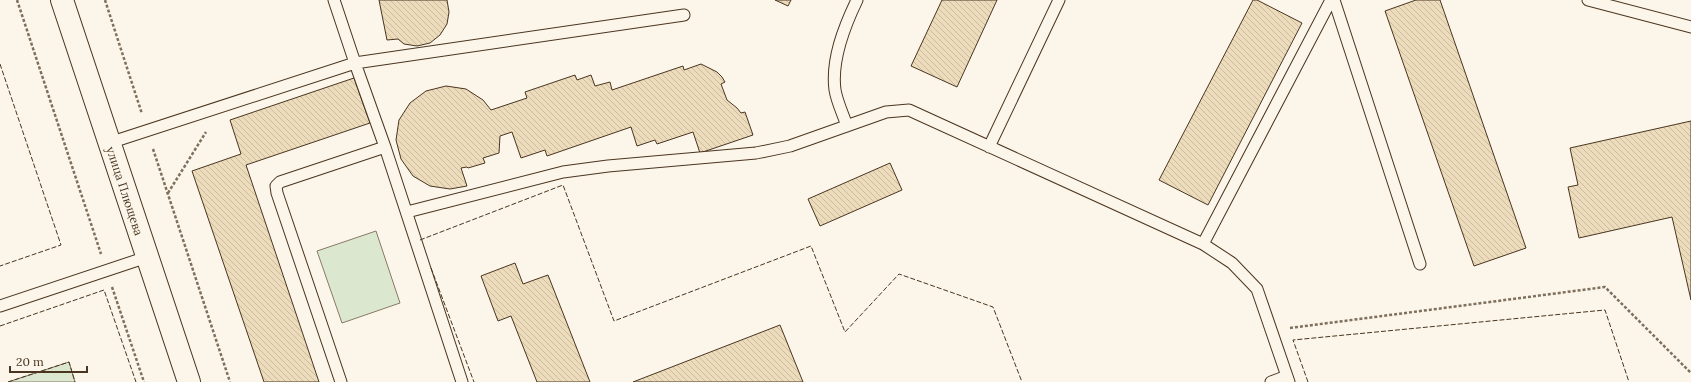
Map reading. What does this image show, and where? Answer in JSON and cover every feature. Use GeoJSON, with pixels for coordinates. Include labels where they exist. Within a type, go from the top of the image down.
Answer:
{"type":"FeatureCollection","features":[{"type":"Feature","properties":{"kind":"street","name":"улица Плющева"},"geometry":{"type":"LineString","coordinates":[[62,0],[189,382]]}},
{"type":"Feature","properties":{"kind":"lane"},"geometry":{"type":"LineString","coordinates":[[334,0],[407,212],[462,382]]}},
{"type":"Feature","properties":{"kind":"lane"},"geometry":{"type":"LineString","coordinates":[[847,126],[835,90],[835,63],[848,18],[858,0]]}},
{"type":"Feature","properties":{"kind":"lane"},"geometry":{"type":"LineString","coordinates":[[989,147],[1060,0]]}},
{"type":"Feature","properties":{"kind":"lane"},"geometry":{"type":"LineString","coordinates":[[1202,244],[1332,0]]}},
{"type":"Feature","properties":{"kind":"lane"},"geometry":{"type":"LineString","coordinates":[[1332,0],[1420,264]]}},
{"type":"Feature","properties":{"kind":"lane"},"geometry":{"type":"LineString","coordinates":[[1588,0],[1691,28]]}},
{"type":"Feature","properties":{"kind":"lane"},"geometry":{"type":"LineString","coordinates":[[109,143],[355,63],[684,15]]}},
{"type":"Feature","properties":{"kind":"lane"},"geometry":{"type":"LineString","coordinates":[[407,212],[563,172],[608,166],[756,153],[790,146],[886,112],[909,110],[1202,244],[1232,263],[1257,289],[1288,379],[1271,382]]}},
{"type":"Feature","properties":{"kind":"lane"},"geometry":{"type":"LineString","coordinates":[[341,382],[276,186],[280,182],[385,147]]}},
{"type":"Feature","properties":{"kind":"lane"},"geometry":{"type":"LineString","coordinates":[[0,306],[147,257]]}},
{"type":"Feature","properties":{"kind":"path"},"geometry":{"type":"LineString","coordinates":[[17,0],[144,382]]}},
{"type":"Feature","properties":{"kind":"path"},"geometry":{"type":"LineString","coordinates":[[105,0],[230,382]]}},
{"type":"Feature","properties":{"kind":"path"},"geometry":{"type":"LineString","coordinates":[[168,193],[223,106]]}},
{"type":"Feature","properties":{"kind":"path"},"geometry":{"type":"LineString","coordinates":[[1271,330],[1605,287],[1691,373]]}},
{"type":"Feature","properties":{"kind":"green space"},"geometry":{"type":"Polygon","coordinates":[[[376,231],[400,303],[342,323],[317,251],[376,231]]]}},
{"type":"Feature","properties":{"kind":"green space"},"geometry":{"type":"Polygon","coordinates":[[[69,362],[75,382],[8,382],[69,362]]]}},
{"type":"Feature","properties":{"kind":"building"},"geometry":{"type":"Polygon","coordinates":[[[379,0],[447,0],[449,12],[447,24],[440,35],[430,43],[417,46],[404,44],[398,39],[387,40],[379,0]]]}},
{"type":"Feature","properties":{"kind":"building"},"geometry":{"type":"Polygon","coordinates":[[[775,0],[791,0],[788,6],[775,0]]]}},
{"type":"Feature","properties":{"kind":"building"},"geometry":{"type":"Polygon","coordinates":[[[942,0],[997,0],[957,87],[911,66],[942,0]]]}},
{"type":"Feature","properties":{"kind":"building"},"geometry":{"type":"Polygon","coordinates":[[[1253,0],[1257,0],[1302,23],[1208,205],[1159,180],[1253,0]]]}},
{"type":"Feature","properties":{"kind":"building"},"geometry":{"type":"Polygon","coordinates":[[[1416,0],[1440,0],[1526,248],[1474,266],[1385,11],[1416,0]]]}},
{"type":"Feature","properties":{"kind":"building"},"geometry":{"type":"Polygon","coordinates":[[[701,64],[717,72],[722,77],[725,82],[721,84],[727,100],[741,113],[745,112],[753,135],[700,153],[693,132],[657,144],[655,140],[637,146],[631,127],[547,156],[545,150],[521,158],[512,132],[500,136],[499,153],[483,158],[485,163],[468,168],[461,168],[467,186],[450,189],[430,186],[413,176],[401,159],[396,140],[399,120],[410,103],[426,91],[446,86],[466,89],[483,100],[491,110],[527,98],[525,92],[575,75],[577,80],[591,75],[595,86],[610,82],[612,90],[683,66],[684,70],[701,64]]]}},
{"type":"Feature","properties":{"kind":"building"},"geometry":{"type":"Polygon","coordinates":[[[354,78],[370,123],[246,165],[319,382],[264,382],[192,171],[241,154],[230,120],[354,78]]]}},
{"type":"Feature","properties":{"kind":"building"},"geometry":{"type":"Polygon","coordinates":[[[1691,121],[1691,300],[1672,217],[1579,238],[1568,187],[1578,185],[1570,148],[1691,121]]]}},
{"type":"Feature","properties":{"kind":"building"},"geometry":{"type":"Polygon","coordinates":[[[890,163],[902,190],[820,226],[808,199],[890,163]]]}},
{"type":"Feature","properties":{"kind":"building"},"geometry":{"type":"Polygon","coordinates":[[[515,263],[523,284],[548,275],[590,382],[537,382],[511,316],[498,321],[481,276],[515,263]]]}},
{"type":"Feature","properties":{"kind":"building"},"geometry":{"type":"Polygon","coordinates":[[[780,325],[803,382],[633,382],[780,325]]]}},
{"type":"Feature","properties":{"kind":"fence"},"geometry":{"type":"LineString","coordinates":[[0,64],[61,245],[0,266]]}},
{"type":"Feature","properties":{"kind":"fence"},"geometry":{"type":"LineString","coordinates":[[420,240],[563,185],[614,321],[811,246],[845,332],[899,274],[993,307],[1022,382]]}},
{"type":"Feature","properties":{"kind":"fence"},"geometry":{"type":"LineString","coordinates":[[431,268],[474,382]]}},
{"type":"Feature","properties":{"kind":"fence"},"geometry":{"type":"LineString","coordinates":[[0,326],[104,290],[136,382]]}},
{"type":"Feature","properties":{"kind":"fence"},"geometry":{"type":"LineString","coordinates":[[1308,382],[1293,340],[1605,310],[1629,382]]}},
{"type":"Feature","properties":{"kind":"fence"},"geometry":{"type":"LineString","coordinates":[[8,382],[69,362],[75,382]]}}]}
